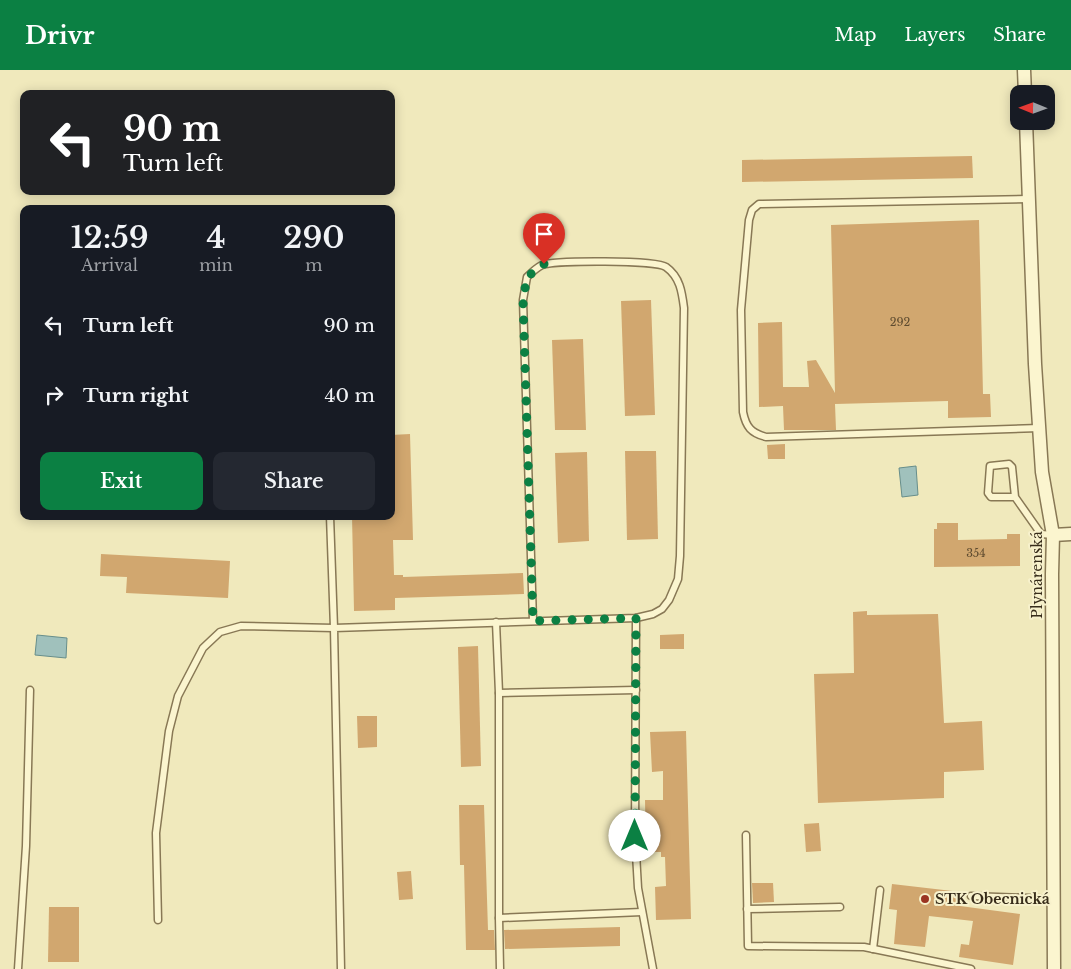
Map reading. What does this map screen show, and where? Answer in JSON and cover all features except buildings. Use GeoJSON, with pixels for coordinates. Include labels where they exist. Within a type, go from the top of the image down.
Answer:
{"type":"FeatureCollection","features":[{"type":"Feature","properties":{"kind":"street"},"geometry":{"type":"LineString","coordinates":[[1024,70],[1025,85]]}},
{"type":"Feature","properties":{"kind":"street","name":"Plynárenská"},"geometry":{"type":"LineString","coordinates":[[1026,130],[1039,428],[1042,472],[1053,535],[1054,969]]}},
{"type":"Feature","properties":{"kind":"street"},"geometry":{"type":"LineString","coordinates":[[1053,535],[1071,534]]}},
{"type":"Feature","properties":{"kind":"lane"},"geometry":{"type":"LineString","coordinates":[[1030,199],[759,204],[752,210],[748,220],[740,310],[743,412],[745,423],[753,433],[766,438],[1039,428]]}},
{"type":"Feature","properties":{"kind":"lane"},"geometry":{"type":"LineString","coordinates":[[158,920],[156,833],[169,731],[178,696],[203,648],[220,632],[241,626],[334,628],[636,618],[662,609],[675,591],[678,579],[684,308],[681,288],[674,274],[664,266],[654,263],[544,264],[527,277],[523,300],[533,621]]}},
{"type":"Feature","properties":{"kind":"lane"},"geometry":{"type":"LineString","coordinates":[[1015,497],[991,496],[988,493],[990,466],[1009,464],[1012,467],[1015,497],[1041,534],[1053,535]]}},
{"type":"Feature","properties":{"kind":"lane"},"geometry":{"type":"LineString","coordinates":[[330,520],[341,969]]}},
{"type":"Feature","properties":{"kind":"lane"},"geometry":{"type":"LineString","coordinates":[[636,618],[635,836],[638,888],[653,969]]}},
{"type":"Feature","properties":{"kind":"lane"},"geometry":{"type":"LineString","coordinates":[[496,622],[499,693],[500,969]]}},
{"type":"Feature","properties":{"kind":"lane"},"geometry":{"type":"LineString","coordinates":[[18,969],[26,846],[30,690]]}},
{"type":"Feature","properties":{"kind":"lane"},"geometry":{"type":"LineString","coordinates":[[499,693],[636,690]]}},
{"type":"Feature","properties":{"kind":"lane"},"geometry":{"type":"LineString","coordinates":[[746,835],[748,946],[864,946],[971,969]]}},
{"type":"Feature","properties":{"kind":"lane"},"geometry":{"type":"LineString","coordinates":[[873,948],[880,890]]}},
{"type":"Feature","properties":{"kind":"lane"},"geometry":{"type":"LineString","coordinates":[[971,896],[1054,898]]}},
{"type":"Feature","properties":{"kind":"lane"},"geometry":{"type":"LineString","coordinates":[[747,909],[840,907]]}},
{"type":"Feature","properties":{"kind":"lane"},"geometry":{"type":"LineString","coordinates":[[499,918],[642,912]]}},
{"type":"Feature","properties":{"kind":"water"},"geometry":{"type":"Polygon","coordinates":[[[916,466],[918,495],[902,497],[899,468],[916,466]]]}},
{"type":"Feature","properties":{"kind":"water"},"geometry":{"type":"Polygon","coordinates":[[[37,635],[67,638],[66,658],[35,655],[37,635]]]}},
{"type":"Feature","properties":{"kind":"place","name":"STK Obecnická"},"geometry":{"type":"Point","coordinates":[925,899]}},
{"type":"Feature","properties":{"kind":"route"},"geometry":{"type":"LineString","coordinates":[[544,264],[533,270],[527,277],[523,300],[533,621],[636,618],[635,836]]}}]}
